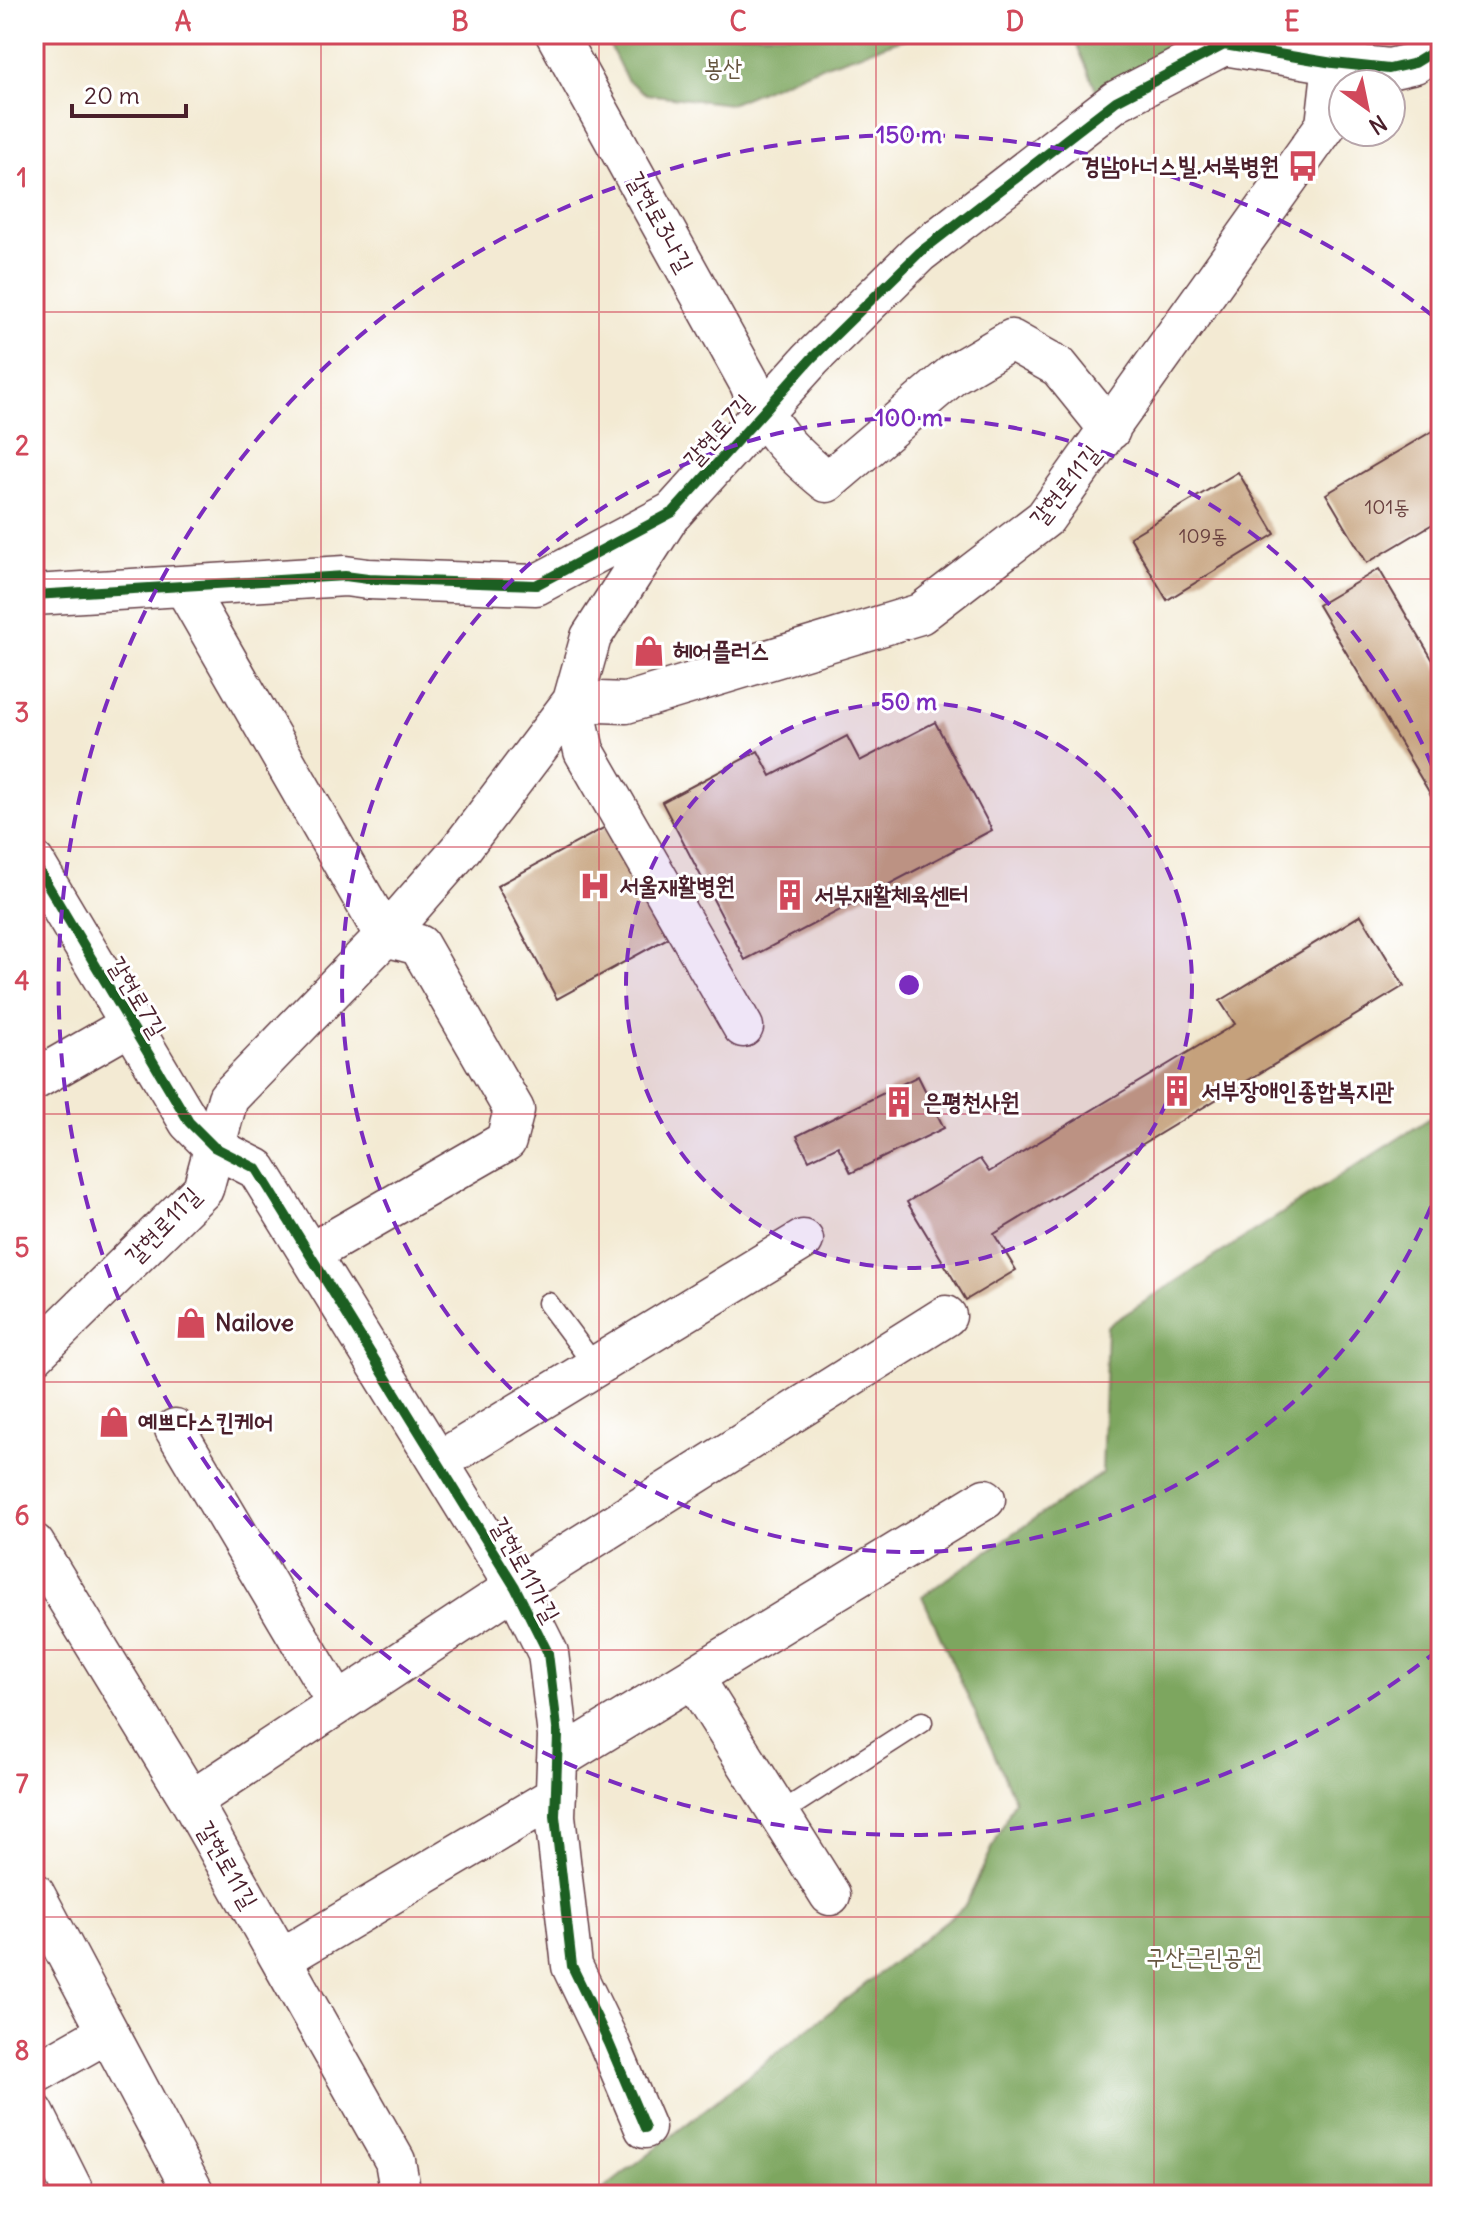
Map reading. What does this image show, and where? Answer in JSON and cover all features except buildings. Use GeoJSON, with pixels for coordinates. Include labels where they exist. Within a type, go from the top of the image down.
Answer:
{"type":"FeatureCollection","features":[{"type":"Feature","properties":{"kind":"street","name":"갈현로3나길"},"geometry":{"type":"LineString","coordinates":[[556,34],[749,382],[761,412],[788,450],[827,482],[955,373],[1011,340],[1059,367],[1110,430]]}},
{"type":"Feature","properties":{"kind":"street"},"geometry":{"type":"LineString","coordinates":[[1333,63],[1363,34]]}},
{"type":"Feature","properties":{"kind":"street","name":"갈현로7길"},"geometry":{"type":"LineString","coordinates":[[34,595],[345,576],[536,585],[673,512],[761,412],[919,253],[1116,101],[1220,40],[1333,63],[1389,69],[1415,63],[1441,47]]}},
{"type":"Feature","properties":{"kind":"street","name":"갈현로11길"},"geometry":{"type":"LineString","coordinates":[[573,701],[626,703],[920,614],[1045,518],[1326,125],[1333,63]]}},
{"type":"Feature","properties":{"kind":"street","name":"갈현로11길"},"geometry":{"type":"LineString","coordinates":[[34,1355],[203,1189],[228,1098],[385,936],[460,850],[573,701],[591,637],[673,512]]}},
{"type":"Feature","properties":{"kind":"street"},"geometry":{"type":"LineString","coordinates":[[184,586],[385,936],[419,945],[514,1110],[506,1141],[311,1253]]}},
{"type":"Feature","properties":{"kind":"street"},"geometry":{"type":"LineString","coordinates":[[573,701],[584,751],[743,1027]]}},
{"type":"Feature","properties":{"kind":"street","name":"갈현로7길"},"geometry":{"type":"LineString","coordinates":[[34,862],[189,1122],[214,1147]]}},
{"type":"Feature","properties":{"kind":"street"},"geometry":{"type":"LineString","coordinates":[[34,1080],[130,1025]]}},
{"type":"Feature","properties":{"kind":"street","name":"갈현로11가길"},"geometry":{"type":"LineString","coordinates":[[214,1147],[257,1169],[440,1461],[515,1587],[548,1653],[558,1736],[555,1816],[572,1966],[645,2128]]}},
{"type":"Feature","properties":{"kind":"street"},"geometry":{"type":"LineString","coordinates":[[440,1461],[803,1240]]}},
{"type":"Feature","properties":{"kind":"street","name":"갈현로11가길"},"geometry":{"type":"LineString","coordinates":[[191,1801],[515,1587],[946,1316]]}},
{"type":"Feature","properties":{"kind":"street"},"geometry":{"type":"LineString","coordinates":[[175,1429],[338,1704]]}},
{"type":"Feature","properties":{"kind":"street"},"geometry":{"type":"LineString","coordinates":[[281,1959],[556,1778],[693,1677],[985,1499]]}},
{"type":"Feature","properties":{"kind":"street","name":"갈현로11길"},"geometry":{"type":"LineString","coordinates":[[34,1544],[191,1801],[395,2161],[401,2195]]}},
{"type":"Feature","properties":{"kind":"street"},"geometry":{"type":"LineString","coordinates":[[693,1677],[830,1895]]}},
{"type":"Feature","properties":{"kind":"street"},"geometry":{"type":"LineString","coordinates":[[34,1893],[51,1960],[108,2032],[195,2195]]}},
{"type":"Feature","properties":{"kind":"street"},"geometry":{"type":"LineString","coordinates":[[34,2074],[108,2032]]}},
{"type":"Feature","properties":{"kind":"street"},"geometry":{"type":"LineString","coordinates":[[34,2113],[75,2195]]}},
{"type":"Feature","properties":{"kind":"lane"},"geometry":{"type":"LineString","coordinates":[[548,1303],[595,1366]]}},
{"type":"Feature","properties":{"kind":"lane"},"geometry":{"type":"LineString","coordinates":[[779,1814],[922,1722]]}},
{"type":"Feature","properties":{"kind":"green space","name":"봉산"},"geometry":{"type":"Polygon","coordinates":[[[604,34],[918,34],[811,70],[730,104],[646,94],[627,80],[604,34]]]}},
{"type":"Feature","properties":{"kind":"green space"},"geometry":{"type":"Polygon","coordinates":[[[1072,34],[1203,34],[1099,96],[1072,34]]]}},
{"type":"Feature","properties":{"kind":"green space","name":"구산근린공원"},"geometry":{"type":"Polygon","coordinates":[[[1441,1111],[1441,2195],[596,2195],[965,1906],[1015,1800],[922,1596],[1102,1473],[1107,1326],[1441,1111]]]}},
{"type":"Feature","properties":{"kind":"cycle path"},"geometry":{"type":"LineString","coordinates":[[34,595],[345,576],[536,585],[673,512],[811,359],[919,253],[1116,101],[1224,45],[1389,69],[1415,63],[1441,47]]}},
{"type":"Feature","properties":{"kind":"cycle path"},"geometry":{"type":"LineString","coordinates":[[34,862],[189,1122],[214,1147],[257,1169],[515,1587],[548,1653],[558,1736],[555,1816],[572,1966],[645,2128]]}},
{"type":"Feature","properties":{"kind":"place","name":"경남아너스빌.서북병원"},"geometry":{"type":"Point","coordinates":[1303,166]}},
{"type":"Feature","properties":{"kind":"place","name":"헤어플러스"},"geometry":{"type":"Point","coordinates":[649,651]}},
{"type":"Feature","properties":{"kind":"place","name":"서울재활병원"},"geometry":{"type":"Point","coordinates":[595,886]}},
{"type":"Feature","properties":{"kind":"place","name":"서부재활체육센터"},"geometry":{"type":"Point","coordinates":[790,895]}},
{"type":"Feature","properties":{"kind":"place","name":"서부장애인종합복지관"},"geometry":{"type":"Point","coordinates":[1177,1091]}},
{"type":"Feature","properties":{"kind":"place","name":"은평천사원"},"geometry":{"type":"Point","coordinates":[899,1102]}},
{"type":"Feature","properties":{"kind":"place","name":"Nailove"},"geometry":{"type":"Point","coordinates":[191,1323]}},
{"type":"Feature","properties":{"kind":"place","name":"예쁘다스킨케어"},"geometry":{"type":"Point","coordinates":[114,1422]}}]}
